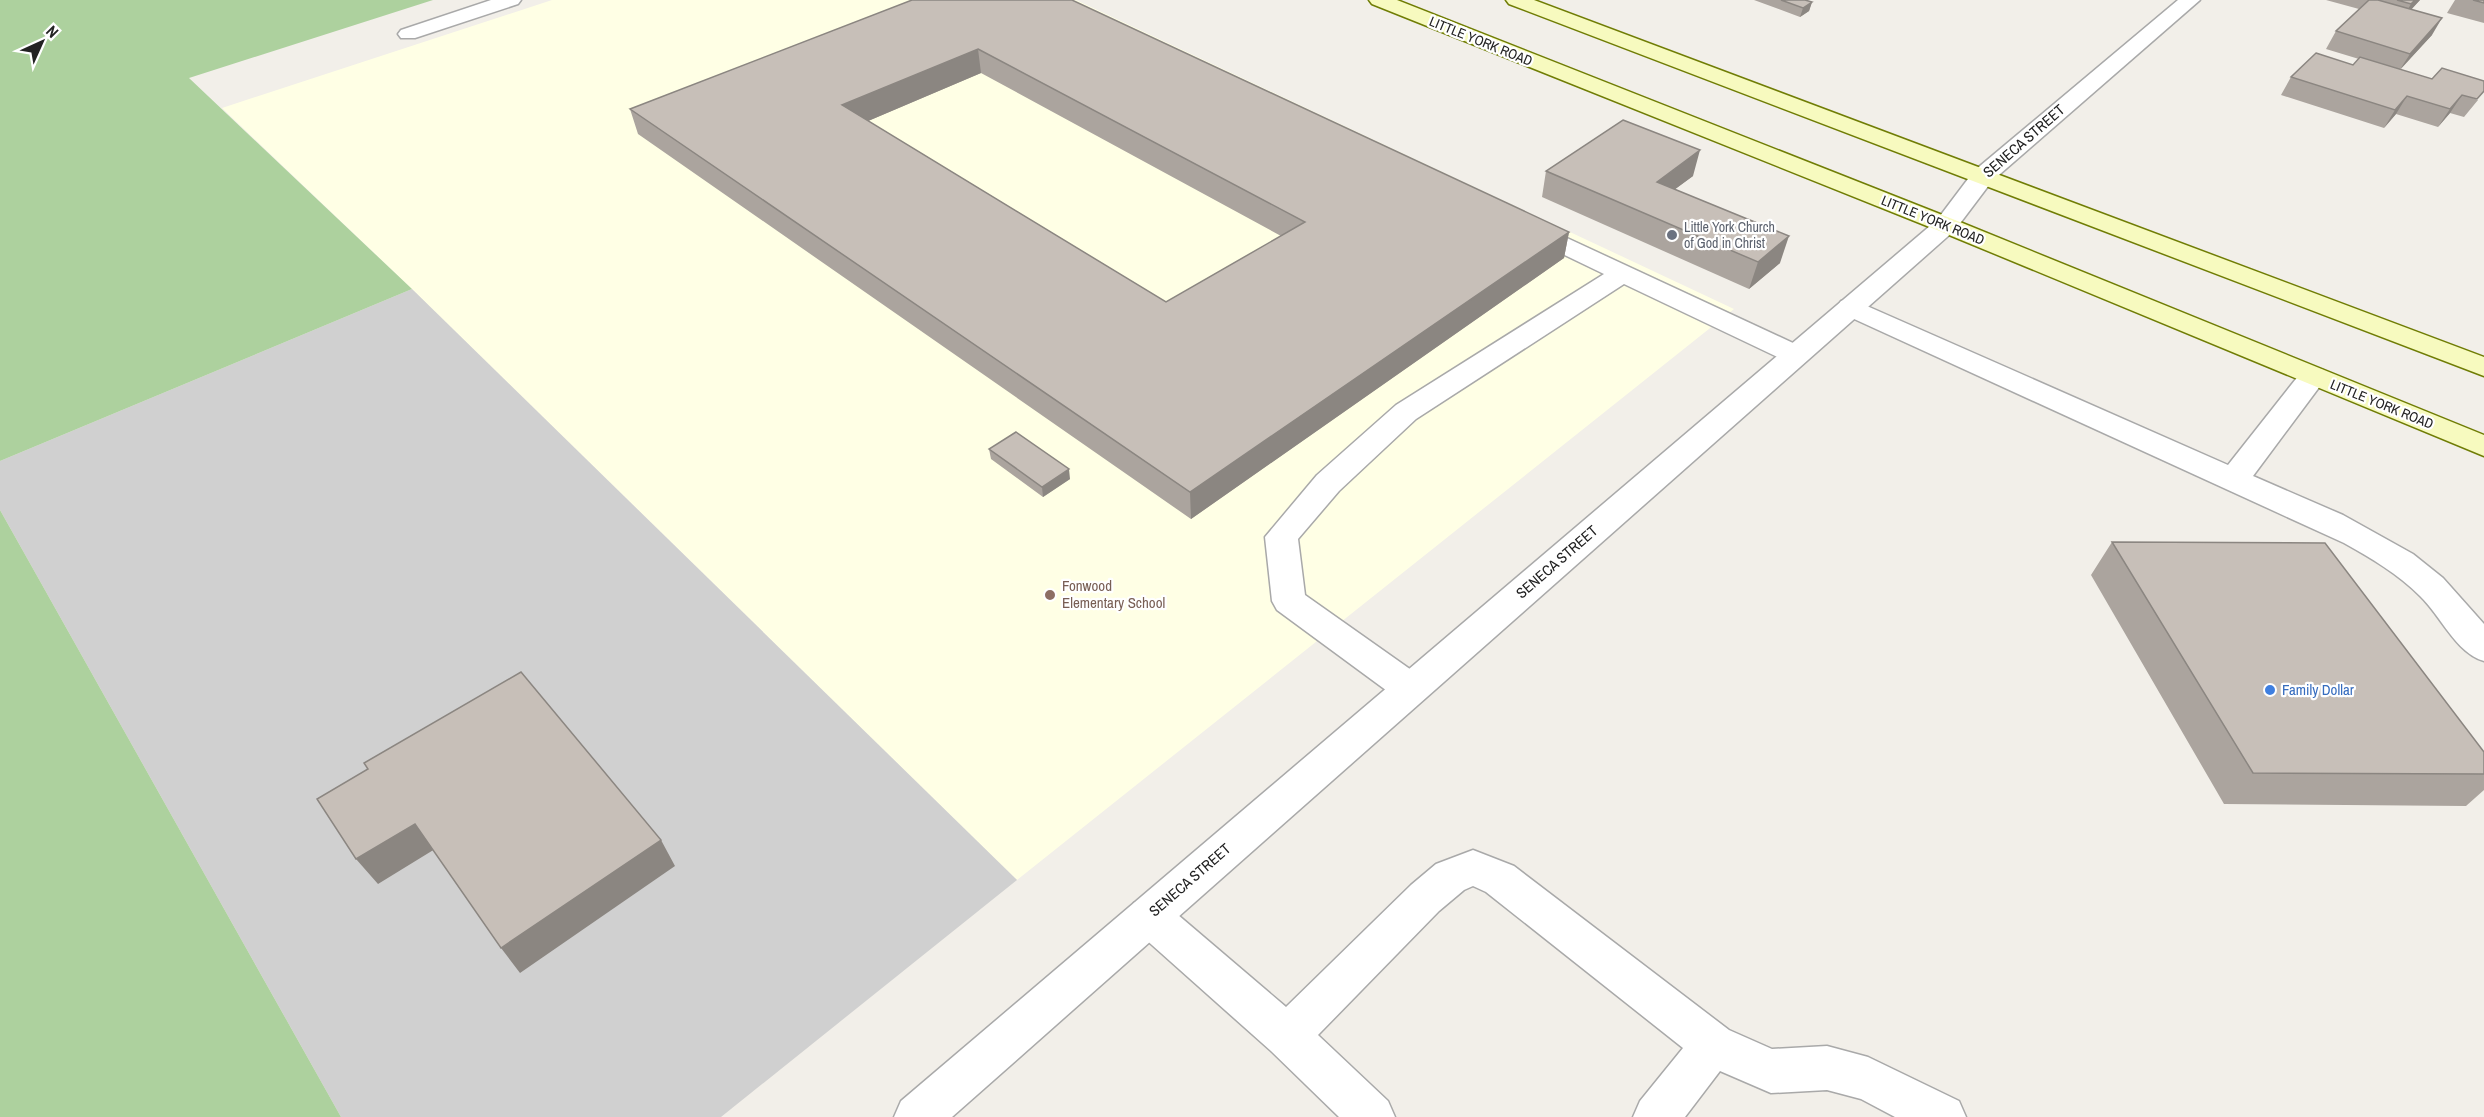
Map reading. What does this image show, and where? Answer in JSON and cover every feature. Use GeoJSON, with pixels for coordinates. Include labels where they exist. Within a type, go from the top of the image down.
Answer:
{"type":"FeatureCollection","features":[{"type":"Feature","properties":{"kind":"main road","name":"LITTLE YORK ROAD"},"geometry":{"type":"LineString","coordinates":[[1379,0],[1946,225],[2484,446]]}},
{"type":"Feature","properties":{"kind":"main road"},"geometry":{"type":"LineString","coordinates":[[1516,0],[2484,367]]}},
{"type":"Feature","properties":{"kind":"street"},"geometry":{"type":"LineString","coordinates":[[408,34],[511,0]]}},
{"type":"Feature","properties":{"kind":"street","name":"SENECA STREET"},"geometry":{"type":"LineString","coordinates":[[917,1117],[1946,225],[1983,176],[2190,0]]}},
{"type":"Feature","properties":{"kind":"street"},"geometry":{"type":"LineString","coordinates":[[1504,217],[1796,356]]}},
{"type":"Feature","properties":{"kind":"street"},"geometry":{"type":"LineString","coordinates":[[1411,689],[1289,601],[1281,537],[1328,483],[1406,412],[1623,273]]}},
{"type":"Feature","properties":{"kind":"street"},"geometry":{"type":"LineString","coordinates":[[1851,306],[2233,480],[2335,523],[2377,547],[2425,580],[2484,648]]}},
{"type":"Feature","properties":{"kind":"street"},"geometry":{"type":"LineString","coordinates":[[2233,480],[2313,376]]}},
{"type":"Feature","properties":{"kind":"street"},"geometry":{"type":"LineString","coordinates":[[1287,1036],[1425,898],[1450,877],[1473,868],[1500,879],[1713,1045],[1771,1071],[1827,1068],[1868,1079],[1943,1117]]}},
{"type":"Feature","properties":{"kind":"street"},"geometry":{"type":"LineString","coordinates":[[1149,916],[1287,1036],[1372,1117]]}},
{"type":"Feature","properties":{"kind":"street"},"geometry":{"type":"LineString","coordinates":[[1656,1117],[1713,1045]]}},
{"type":"Feature","properties":{"kind":"shaded area","name":"Fonwood Elementary School"},"geometry":{"type":"Polygon","coordinates":[[[552,0],[1076,0],[1734,309],[1017,880],[412,289],[222,108],[552,0]]]}},
{"type":"Feature","properties":{"kind":"shaded area"},"geometry":{"type":"Polygon","coordinates":[[[412,289],[1017,880],[721,1117],[341,1117],[0,510],[0,461],[412,289]]]}},
{"type":"Feature","properties":{"kind":"green space"},"geometry":{"type":"Polygon","coordinates":[[[0,0],[433,0],[189,78],[412,289],[0,461],[0,0]]]}},
{"type":"Feature","properties":{"kind":"green space"},"geometry":{"type":"Polygon","coordinates":[[[0,510],[341,1117],[0,1117],[0,510]]]}},
{"type":"Feature","properties":{"kind":"building"},"geometry":{"type":"Polygon","coordinates":[[[912,0],[1072,0],[1569,232],[1190,492],[630,109],[912,0]],[[978,49],[842,105],[1166,302],[1305,222],[978,49]]]}},
{"type":"Feature","properties":{"kind":"building"},"geometry":{"type":"Polygon","coordinates":[[[1781,0],[1805,0],[1812,2],[1803,8],[1781,0]]]}},
{"type":"Feature","properties":{"kind":"building"},"geometry":{"type":"Polygon","coordinates":[[[2369,0],[2378,0],[2442,18],[2410,54],[2336,31],[2369,0]]]}},
{"type":"Feature","properties":{"kind":"building"},"geometry":{"type":"Polygon","coordinates":[[[2397,0],[2415,0],[2411,4],[2397,0]]]}},
{"type":"Feature","properties":{"kind":"building"},"geometry":{"type":"Polygon","coordinates":[[[2316,53],[2353,65],[2360,57],[2432,79],[2442,68],[2484,81],[2484,91],[2477,99],[2462,95],[2450,109],[2407,96],[2395,110],[2291,77],[2316,53]]]}},
{"type":"Feature","properties":{"kind":"building"},"geometry":{"type":"Polygon","coordinates":[[[1623,120],[1700,150],[1657,182],[1789,236],[1758,262],[1546,171],[1623,120]]]}},
{"type":"Feature","properties":{"kind":"building"},"geometry":{"type":"Polygon","coordinates":[[[1016,432],[1069,469],[1042,487],[989,449],[1016,432]]]}},
{"type":"Feature","properties":{"kind":"building","name":"Family Dollar"},"geometry":{"type":"Polygon","coordinates":[[[2112,542],[2325,543],[2484,752],[2484,774],[2253,773],[2112,542]]]}},
{"type":"Feature","properties":{"kind":"building"},"geometry":{"type":"Polygon","coordinates":[[[521,672],[661,840],[501,948],[415,824],[356,859],[317,799],[368,769],[364,763],[521,672]]]}},
{"type":"Feature","properties":{"kind":"place","name":"Little York Church of God in Christ"},"geometry":{"type":"Point","coordinates":[1672,235]}},
{"type":"Feature","properties":{"kind":"place","name":"Fonwood Elementary School"},"geometry":{"type":"Point","coordinates":[1050,595]}},
{"type":"Feature","properties":{"kind":"place","name":"Family Dollar"},"geometry":{"type":"Point","coordinates":[2270,690]}}]}
